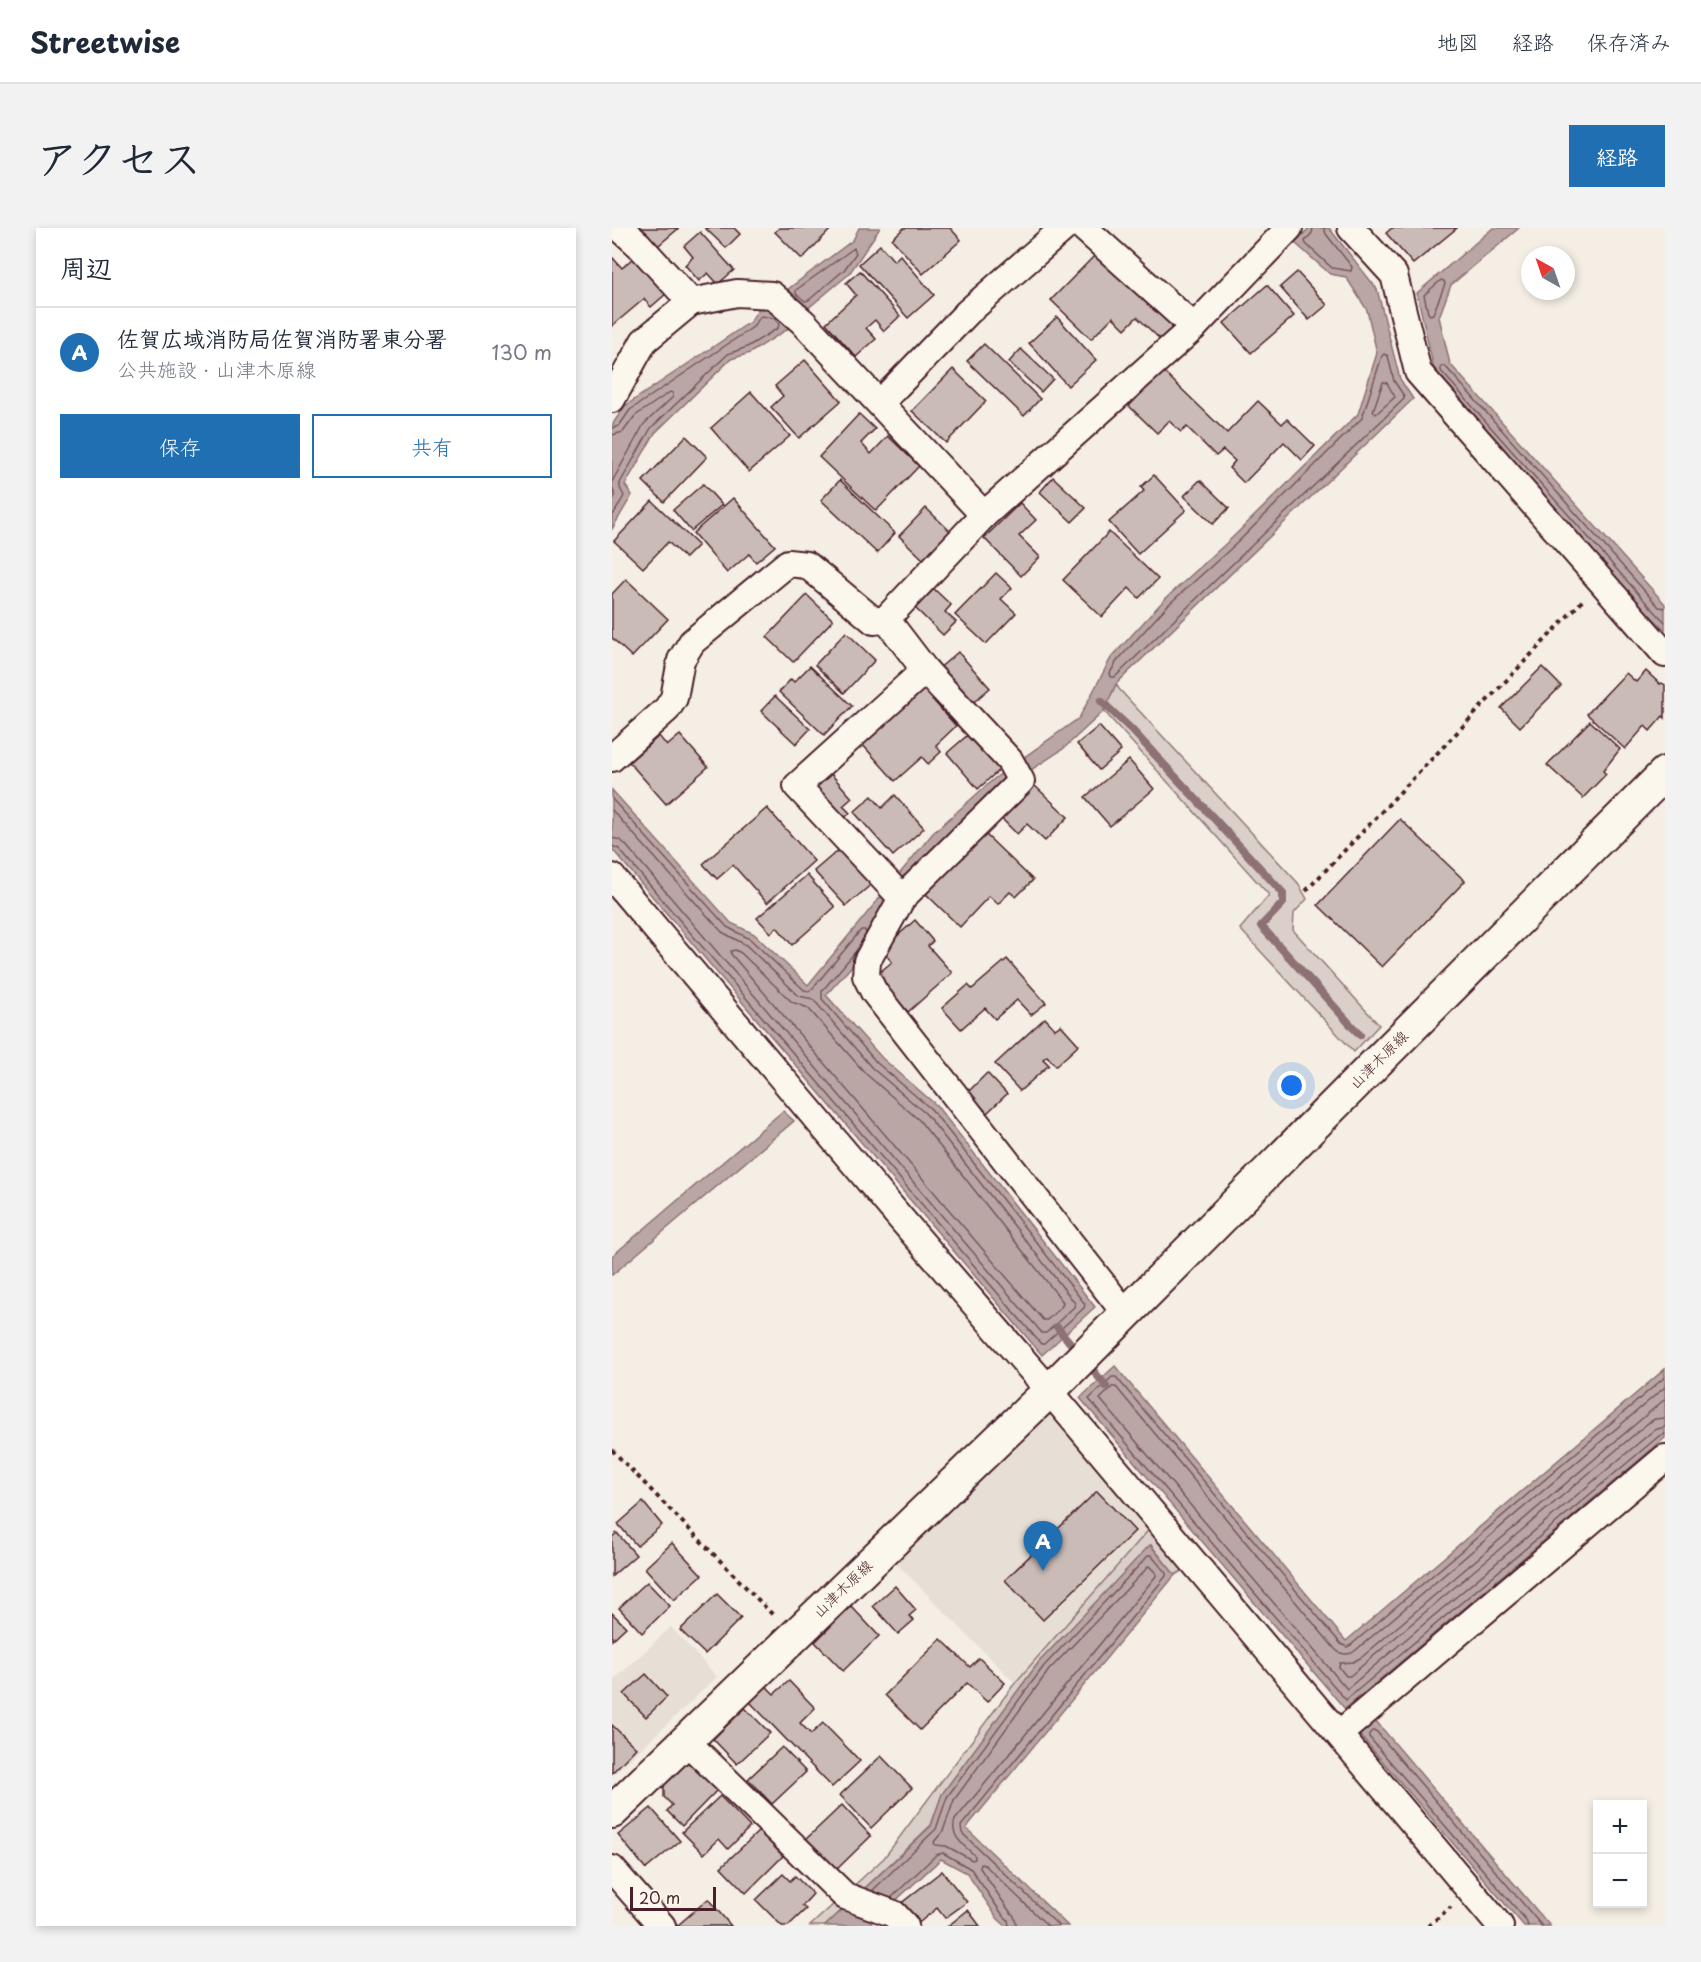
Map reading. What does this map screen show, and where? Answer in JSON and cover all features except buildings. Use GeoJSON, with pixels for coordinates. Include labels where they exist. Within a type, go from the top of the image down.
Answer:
{"type":"FeatureCollection","features":[{"type":"Feature","properties":{"kind":"street"},"geometry":{"type":"LineString","coordinates":[[620,228],[639,245],[691,302]]}},
{"type":"Feature","properties":{"kind":"street"},"geometry":{"type":"LineString","coordinates":[[880,403],[968,312],[1064,228]]}},
{"type":"Feature","properties":{"kind":"street"},"geometry":{"type":"LineString","coordinates":[[1084,228],[1194,327]]}},
{"type":"Feature","properties":{"kind":"street"},"geometry":{"type":"LineString","coordinates":[[612,758],[666,709],[674,698],[681,660],[692,642],[788,563],[807,565],[874,621],[886,619],[984,515],[1194,327],[1289,228]]}},
{"type":"Feature","properties":{"kind":"street"},"geometry":{"type":"LineString","coordinates":[[1351,228],[1394,275],[1418,372],[1665,654]]}},
{"type":"Feature","properties":{"kind":"street"},"geometry":{"type":"LineString","coordinates":[[612,399],[644,341],[691,302],[737,293],[772,295],[803,322],[984,515]]}},
{"type":"Feature","properties":{"kind":"street"},"geometry":{"type":"LineString","coordinates":[[886,619],[925,669],[1016,771],[902,898],[867,961],[866,976],[1126,1314]]}},
{"type":"Feature","properties":{"kind":"street"},"geometry":{"type":"LineString","coordinates":[[902,898],[798,786],[925,669]]}},
{"type":"Feature","properties":{"kind":"street","name":"山津木原線"},"geometry":{"type":"LineString","coordinates":[[612,1812],[1049,1391],[1665,772]]}},
{"type":"Feature","properties":{"kind":"street"},"geometry":{"type":"LineString","coordinates":[[612,877],[1500,1926]]}},
{"type":"Feature","properties":{"kind":"street"},"geometry":{"type":"LineString","coordinates":[[1339,1734],[1665,1458]]}},
{"type":"Feature","properties":{"kind":"street"},"geometry":{"type":"LineString","coordinates":[[686,1741],[845,1896],[899,1920]]}},
{"type":"Feature","properties":{"kind":"street"},"geometry":{"type":"LineString","coordinates":[[612,1869],[662,1926]]}},
{"type":"Feature","properties":{"kind":"path"},"geometry":{"type":"LineString","coordinates":[[1306,891],[1601,582]]}},
{"type":"Feature","properties":{"kind":"path"},"geometry":{"type":"LineString","coordinates":[[612,1450],[778,1620],[785,1645]]}},
{"type":"Feature","properties":{"kind":"shaded area"},"geometry":{"type":"Polygon","coordinates":[[[1116,684],[1298,883],[1307,899],[1294,913],[1293,930],[1379,1025],[1354,1052],[1240,929],[1269,895],[1104,711],[1116,684]]]}},
{"type":"Feature","properties":{"kind":"shaded area"},"geometry":{"type":"Polygon","coordinates":[[[1054,1410],[1152,1526],[1015,1683],[890,1557],[1054,1410]]]}},
{"type":"Feature","properties":{"kind":"shaded area"},"geometry":{"type":"Polygon","coordinates":[[[1152,1526],[1185,1569],[1175,1575],[1151,1545],[1039,1662],[942,1794],[931,1825],[825,1926],[810,1926],[884,1858],[1015,1683],[1152,1526]]]}},
{"type":"Feature","properties":{"kind":"shaded area"},"geometry":{"type":"Polygon","coordinates":[[[671,1627],[717,1677],[612,1776],[612,1682],[671,1627]]]}},
{"type":"Feature","properties":{"kind":"water"},"geometry":{"type":"Polygon","coordinates":[[[859,228],[880,228],[849,274],[807,309],[783,293],[853,240],[859,228]]]}},
{"type":"Feature","properties":{"kind":"water"},"geometry":{"type":"Polygon","coordinates":[[[1309,228],[1329,228],[1377,289],[1400,379],[1413,399],[1116,684],[1104,711],[1063,749],[996,793],[826,995],[882,1058],[936,1105],[1095,1307],[1042,1355],[612,849],[612,790],[731,923],[754,934],[808,985],[933,833],[995,778],[1079,718],[1111,658],[1164,600],[1232,538],[1358,414],[1377,353],[1367,310],[1346,277],[1330,274],[1295,243],[1309,228]]]}},
{"type":"Feature","properties":{"kind":"water"},"geometry":{"type":"Polygon","coordinates":[[[1493,228],[1519,228],[1451,285],[1439,317],[1450,364],[1665,604],[1665,630],[1638,603],[1435,374],[1417,293],[1493,228]]]}},
{"type":"Feature","properties":{"kind":"water"},"geometry":{"type":"Polygon","coordinates":[[[759,308],[778,312],[789,328],[750,353],[731,359],[655,433],[625,485],[632,495],[612,529],[612,425],[625,406],[750,322],[759,308]]]}},
{"type":"Feature","properties":{"kind":"water"},"geometry":{"type":"Polygon","coordinates":[[[783,1111],[794,1121],[612,1275],[612,1256],[783,1111]]]}},
{"type":"Feature","properties":{"kind":"water"},"geometry":{"type":"Polygon","coordinates":[[[1115,1366],[1346,1641],[1665,1369],[1665,1438],[1345,1709],[1080,1398],[1115,1366]]]}},
{"type":"Feature","properties":{"kind":"water"},"geometry":{"type":"Polygon","coordinates":[[[1150,1545],[1175,1575],[966,1828],[1068,1926],[1006,1926],[998,1919],[967,1873],[941,1859],[868,1926],[825,1926],[931,1826],[942,1794],[1039,1662],[1150,1545]]]}},
{"type":"Feature","properties":{"kind":"water"},"geometry":{"type":"Polygon","coordinates":[[[1375,1720],[1550,1926],[1524,1926],[1359,1734],[1375,1720]]]}},
{"type":"Feature","properties":{"kind":"waterway"},"geometry":{"type":"LineString","coordinates":[[1101,701],[1132,730],[1283,893],[1283,903],[1261,926],[1360,1035]]}},
{"type":"Feature","properties":{"kind":"waterway"},"geometry":{"type":"LineString","coordinates":[[1057,1327],[1106,1386]]}},
{"type":"Feature","properties":{"kind":"place","name":"佐賀広域消防局佐賀消防署東分署"},"geometry":{"type":"Point","coordinates":[1043,1571]}}]}
